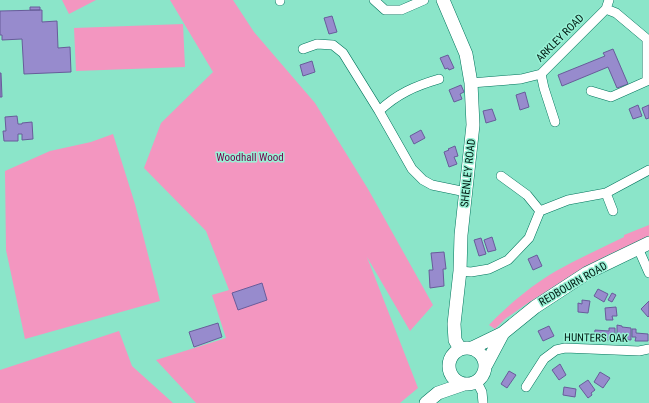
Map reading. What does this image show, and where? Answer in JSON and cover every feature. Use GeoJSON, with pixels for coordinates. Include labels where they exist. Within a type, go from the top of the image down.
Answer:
{"type":"FeatureCollection","features":[{"type":"Feature","properties":{"kind":"main road","name":"SHENLEY ROAD"},"geometry":{"type":"LineString","coordinates":[[443,0],[466,54],[471,83],[473,125],[461,235],[460,271],[454,324],[455,340],[466,349]]}},
{"type":"Feature","properties":{"kind":"main road","name":"REDBOURN ROAD"},"geometry":{"type":"LineString","coordinates":[[466,349],[503,333],[551,296],[587,274],[644,246]]}},
{"type":"Feature","properties":{"kind":"main road","name":"REDBOURN ROAD"},"geometry":{"type":"LineString","coordinates":[[486,365],[503,333]]}},
{"type":"Feature","properties":{"kind":"main road"},"geometry":{"type":"LineString","coordinates":[[426,403],[438,393],[470,383],[484,374],[486,365],[482,354],[466,349],[452,356],[438,393]]}},
{"type":"Feature","properties":{"kind":"main road"},"geometry":{"type":"LineString","coordinates":[[449,367],[456,381],[470,383]]}},
{"type":"Feature","properties":{"kind":"street"},"geometry":{"type":"LineString","coordinates":[[374,0],[385,10],[400,10],[424,0]]}},
{"type":"Feature","properties":{"kind":"street"},"geometry":{"type":"LineString","coordinates":[[591,91],[611,97],[647,81],[648,39],[607,4]]}},
{"type":"Feature","properties":{"kind":"street","name":"ARKLEY ROAD"},"geometry":{"type":"LineString","coordinates":[[471,83],[487,83],[521,79],[541,74],[607,4]]}},
{"type":"Feature","properties":{"kind":"street"},"geometry":{"type":"LineString","coordinates":[[303,48],[317,44],[333,44],[343,53],[379,111],[412,169],[423,180],[432,185],[466,192]]}},
{"type":"Feature","properties":{"kind":"street","name":"ARKLEY ROAD"},"geometry":{"type":"LineString","coordinates":[[541,74],[555,122]]}},
{"type":"Feature","properties":{"kind":"street"},"geometry":{"type":"LineString","coordinates":[[379,111],[397,97],[420,85],[439,79]]}},
{"type":"Feature","properties":{"kind":"street"},"geometry":{"type":"LineString","coordinates":[[460,271],[471,272],[489,269],[508,260],[526,242],[540,212],[568,200],[606,193],[649,170]]}},
{"type":"Feature","properties":{"kind":"street"},"geometry":{"type":"LineString","coordinates":[[501,176],[527,195],[540,212]]}},
{"type":"Feature","properties":{"kind":"street"},"geometry":{"type":"LineString","coordinates":[[606,193],[613,212]]}},
{"type":"Feature","properties":{"kind":"street"},"geometry":{"type":"LineString","coordinates":[[644,246],[649,273]]}},
{"type":"Feature","properties":{"kind":"street","name":"HUNTERS OAK"},"geometry":{"type":"LineString","coordinates":[[526,387],[529,375],[544,359],[556,350],[565,348],[639,351],[649,349]]}},
{"type":"Feature","properties":{"kind":"street"},"geometry":{"type":"LineString","coordinates":[[470,383],[482,392],[483,403]]}},
{"type":"Feature","properties":{"kind":"green space"},"geometry":{"type":"Polygon","coordinates":[[[62,0],[96,0],[69,14],[62,0]]]}},
{"type":"Feature","properties":{"kind":"green space","name":"Woodhall Wood"},"geometry":{"type":"Polygon","coordinates":[[[170,0],[233,0],[254,32],[315,103],[368,189],[433,305],[410,331],[367,257],[418,388],[400,403],[196,403],[156,360],[226,338],[212,295],[229,290],[206,231],[144,168],[161,123],[213,72],[170,0]]]}},
{"type":"Feature","properties":{"kind":"green space"},"geometry":{"type":"Polygon","coordinates":[[[183,24],[185,67],[76,71],[74,28],[183,24]]]}},
{"type":"Feature","properties":{"kind":"green space"},"geometry":{"type":"Polygon","coordinates":[[[113,134],[135,204],[160,301],[25,339],[6,250],[5,171],[50,151],[91,142],[113,134]]]}},
{"type":"Feature","properties":{"kind":"green space"},"geometry":{"type":"Polygon","coordinates":[[[649,225],[649,237],[608,255],[572,275],[505,319],[495,329],[489,325],[521,296],[556,271],[624,237],[624,235],[649,225]]]}},
{"type":"Feature","properties":{"kind":"green space"},"geometry":{"type":"Polygon","coordinates":[[[119,331],[132,366],[173,403],[0,403],[0,370],[119,331]]]}},
{"type":"Feature","properties":{"kind":"building"},"geometry":{"type":"Polygon","coordinates":[[[30,7],[40,7],[40,10],[30,10],[30,7]]]}},
{"type":"Feature","properties":{"kind":"building"},"geometry":{"type":"Polygon","coordinates":[[[42,10],[42,22],[57,21],[58,48],[70,47],[71,72],[24,74],[22,39],[2,40],[2,35],[0,35],[0,11],[42,10]]]}},
{"type":"Feature","properties":{"kind":"building"},"geometry":{"type":"Polygon","coordinates":[[[332,16],[337,32],[329,34],[324,18],[332,16]]]}},
{"type":"Feature","properties":{"kind":"building"},"geometry":{"type":"Polygon","coordinates":[[[613,49],[628,84],[617,88],[608,67],[562,86],[558,75],[605,56],[603,53],[613,49]]]}},
{"type":"Feature","properties":{"kind":"building"},"geometry":{"type":"Polygon","coordinates":[[[448,55],[454,68],[449,70],[448,68],[445,69],[440,58],[448,55]]]}},
{"type":"Feature","properties":{"kind":"building"},"geometry":{"type":"Polygon","coordinates":[[[312,61],[315,72],[303,76],[300,65],[312,61]]]}},
{"type":"Feature","properties":{"kind":"building"},"geometry":{"type":"Polygon","coordinates":[[[1,73],[2,97],[0,97],[1,73]]]}},
{"type":"Feature","properties":{"kind":"building"},"geometry":{"type":"Polygon","coordinates":[[[461,85],[464,92],[460,94],[462,99],[454,102],[449,90],[461,85]]]}},
{"type":"Feature","properties":{"kind":"building"},"geometry":{"type":"Polygon","coordinates":[[[525,92],[529,107],[520,110],[516,95],[525,92]]]}},
{"type":"Feature","properties":{"kind":"building"},"geometry":{"type":"Polygon","coordinates":[[[638,105],[642,116],[633,119],[629,109],[638,105]]]}},
{"type":"Feature","properties":{"kind":"building"},"geometry":{"type":"Polygon","coordinates":[[[649,105],[649,118],[646,119],[642,108],[649,105]]]}},
{"type":"Feature","properties":{"kind":"building"},"geometry":{"type":"Polygon","coordinates":[[[492,109],[496,120],[486,123],[483,111],[492,109]]]}},
{"type":"Feature","properties":{"kind":"building"},"geometry":{"type":"Polygon","coordinates":[[[17,116],[18,124],[32,122],[33,139],[22,140],[22,134],[18,134],[18,141],[4,141],[3,131],[6,131],[5,117],[17,116]]]}},
{"type":"Feature","properties":{"kind":"building"},"geometry":{"type":"Polygon","coordinates":[[[421,130],[425,138],[414,144],[410,136],[421,130]]]}},
{"type":"Feature","properties":{"kind":"building"},"geometry":{"type":"Polygon","coordinates":[[[455,146],[458,156],[454,157],[457,164],[449,167],[444,152],[455,146]]]}},
{"type":"Feature","properties":{"kind":"building"},"geometry":{"type":"Polygon","coordinates":[[[492,237],[496,250],[488,252],[484,240],[492,237]]]}},
{"type":"Feature","properties":{"kind":"building"},"geometry":{"type":"Polygon","coordinates":[[[481,238],[486,254],[479,256],[474,240],[481,238]]]}},
{"type":"Feature","properties":{"kind":"building"},"geometry":{"type":"Polygon","coordinates":[[[444,252],[446,269],[443,269],[444,286],[430,288],[429,270],[433,270],[431,253],[444,252]]]}},
{"type":"Feature","properties":{"kind":"building"},"geometry":{"type":"Polygon","coordinates":[[[537,255],[542,266],[533,270],[528,259],[537,255]]]}},
{"type":"Feature","properties":{"kind":"building"},"geometry":{"type":"Polygon","coordinates":[[[262,283],[267,300],[238,310],[232,293],[262,283]]]}},
{"type":"Feature","properties":{"kind":"building"},"geometry":{"type":"Polygon","coordinates":[[[598,289],[608,294],[604,302],[594,296],[598,289]]]}},
{"type":"Feature","properties":{"kind":"building"},"geometry":{"type":"Polygon","coordinates":[[[612,293],[616,295],[612,302],[608,300],[612,293]]]}},
{"type":"Feature","properties":{"kind":"building"},"geometry":{"type":"Polygon","coordinates":[[[582,300],[590,301],[588,313],[578,312],[578,303],[582,304],[582,300]]]}},
{"type":"Feature","properties":{"kind":"building"},"geometry":{"type":"Polygon","coordinates":[[[649,301],[649,316],[648,317],[641,309],[649,301]]]}},
{"type":"Feature","properties":{"kind":"building"},"geometry":{"type":"Polygon","coordinates":[[[616,307],[617,316],[612,316],[613,320],[606,320],[605,308],[616,307]]]}},
{"type":"Feature","properties":{"kind":"building"},"geometry":{"type":"Polygon","coordinates":[[[218,323],[222,337],[194,347],[189,332],[218,323]]]}},
{"type":"Feature","properties":{"kind":"building"},"geometry":{"type":"Polygon","coordinates":[[[617,325],[631,328],[631,340],[617,339],[617,325]]]}},
{"type":"Feature","properties":{"kind":"building"},"geometry":{"type":"Polygon","coordinates":[[[549,326],[554,336],[543,341],[538,331],[549,326]]]}},
{"type":"Feature","properties":{"kind":"building"},"geometry":{"type":"Polygon","coordinates":[[[609,328],[615,328],[615,336],[609,336],[609,340],[594,339],[595,330],[609,331],[609,328]]]}},
{"type":"Feature","properties":{"kind":"building"},"geometry":{"type":"Polygon","coordinates":[[[632,329],[636,329],[636,333],[648,334],[648,341],[635,341],[636,337],[632,337],[632,329]]]}},
{"type":"Feature","properties":{"kind":"building"},"geometry":{"type":"Polygon","coordinates":[[[560,364],[566,375],[559,380],[552,370],[560,364]]]}},
{"type":"Feature","properties":{"kind":"building"},"geometry":{"type":"Polygon","coordinates":[[[509,371],[516,375],[507,388],[501,384],[509,371]]]}},
{"type":"Feature","properties":{"kind":"building"},"geometry":{"type":"Polygon","coordinates":[[[600,372],[610,378],[603,388],[594,382],[600,372]]]}},
{"type":"Feature","properties":{"kind":"building"},"geometry":{"type":"Polygon","coordinates":[[[588,380],[595,390],[588,398],[579,386],[588,380]]]}},
{"type":"Feature","properties":{"kind":"building"},"geometry":{"type":"Polygon","coordinates":[[[564,387],[576,389],[575,397],[563,395],[564,387]]]}}]}
